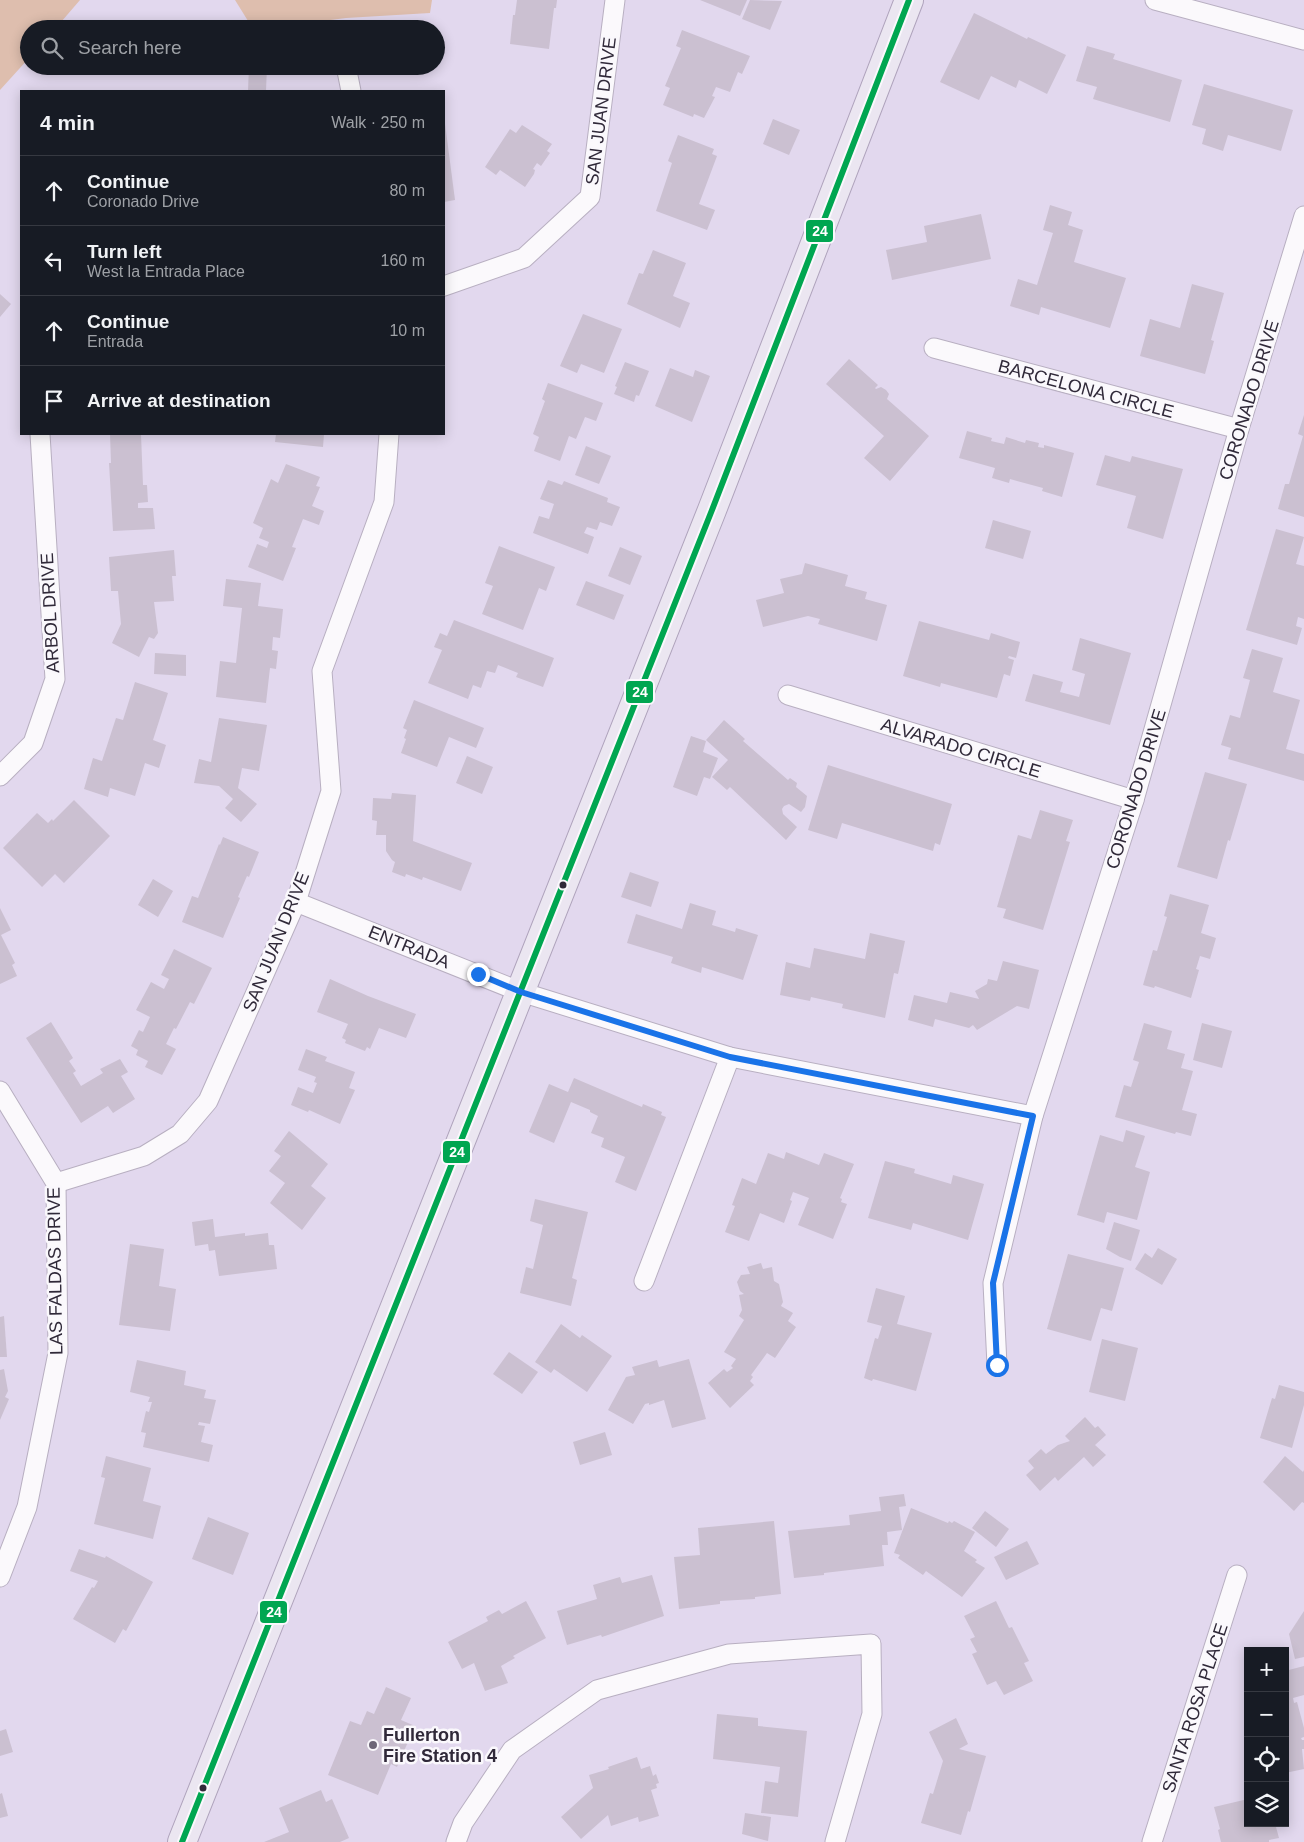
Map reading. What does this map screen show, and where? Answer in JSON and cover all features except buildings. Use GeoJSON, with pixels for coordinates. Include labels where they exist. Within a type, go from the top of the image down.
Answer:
{"type":"FeatureCollection","features":[{"type":"Feature","properties":{"kind":"main road"},"geometry":{"type":"LineString","coordinates":[[182,1842],[708,520],[909,0]]}},
{"type":"Feature","properties":{"kind":"street","name":"SAN JUAN DRIVE"},"geometry":{"type":"LineString","coordinates":[[445,286],[524,258],[590,197],[615,0]]}},
{"type":"Feature","properties":{"kind":"street"},"geometry":{"type":"LineString","coordinates":[[1155,0],[1304,40]]}},
{"type":"Feature","properties":{"kind":"street"},"geometry":{"type":"LineString","coordinates":[[348,75],[352,90]]}},
{"type":"Feature","properties":{"kind":"street","name":"CORONADO DRIVE"},"geometry":{"type":"LineString","coordinates":[[997,1365],[993,1283],[1033,1116],[1134,800],[1239,429],[1304,216]]}},
{"type":"Feature","properties":{"kind":"street","name":"BARCELONA CIRCLE"},"geometry":{"type":"LineString","coordinates":[[934,348],[1239,429]]}},
{"type":"Feature","properties":{"kind":"street","name":"ARBOL DRIVE"},"geometry":{"type":"LineString","coordinates":[[0,776],[33,743],[55,679],[40,435]]}},
{"type":"Feature","properties":{"kind":"street","name":"SAN JUAN DRIVE"},"geometry":{"type":"LineString","coordinates":[[56,1183],[144,1156],[180,1134],[208,1101],[296,902],[331,791],[322,671],[384,502],[388,435]]}},
{"type":"Feature","properties":{"kind":"street","name":"ALVARADO CIRCLE"},"geometry":{"type":"LineString","coordinates":[[788,696],[1134,800]]}},
{"type":"Feature","properties":{"kind":"street","name":"ENTRADA"},"geometry":{"type":"LineString","coordinates":[[296,902],[521,992],[730,1057],[1033,1116]]}},
{"type":"Feature","properties":{"kind":"street"},"geometry":{"type":"LineString","coordinates":[[644,1281],[730,1057]]}},
{"type":"Feature","properties":{"kind":"street","name":"LAS FALDAS DRIVE"},"geometry":{"type":"LineString","coordinates":[[0,1091],[56,1183],[58,1353],[27,1507],[0,1577]]}},
{"type":"Feature","properties":{"kind":"street","name":"SANTA ROSA PLACE"},"geometry":{"type":"LineString","coordinates":[[1152,1842],[1237,1575]]}},
{"type":"Feature","properties":{"kind":"street"},"geometry":{"type":"LineString","coordinates":[[456,1842],[462,1823],[512,1750],[597,1690],[729,1654],[871,1644],[872,1714],[835,1842]]}},
{"type":"Feature","properties":{"kind":"shaded area"},"geometry":{"type":"Polygon","coordinates":[[[0,0],[80,0],[63,20],[20,20],[20,68],[0,90],[0,0]]]}},
{"type":"Feature","properties":{"kind":"shaded area"},"geometry":{"type":"Polygon","coordinates":[[[235,0],[432,0],[430,13],[330,20],[247,20],[235,0]]]}},
{"type":"Feature","properties":{"kind":"transit line","name":"24"},"geometry":{"type":"LineString","coordinates":[[182,1842],[712,510],[909,0]]}},
{"type":"Feature","properties":{"kind":"place","name":"Fullerton Fire Station 4"},"geometry":{"type":"Point","coordinates":[373,1745]}},
{"type":"Feature","properties":{"kind":"route"},"geometry":{"type":"LineString","coordinates":[[478,974],[521,992],[730,1057],[1033,1116],[993,1283],[997,1365]]}}]}
